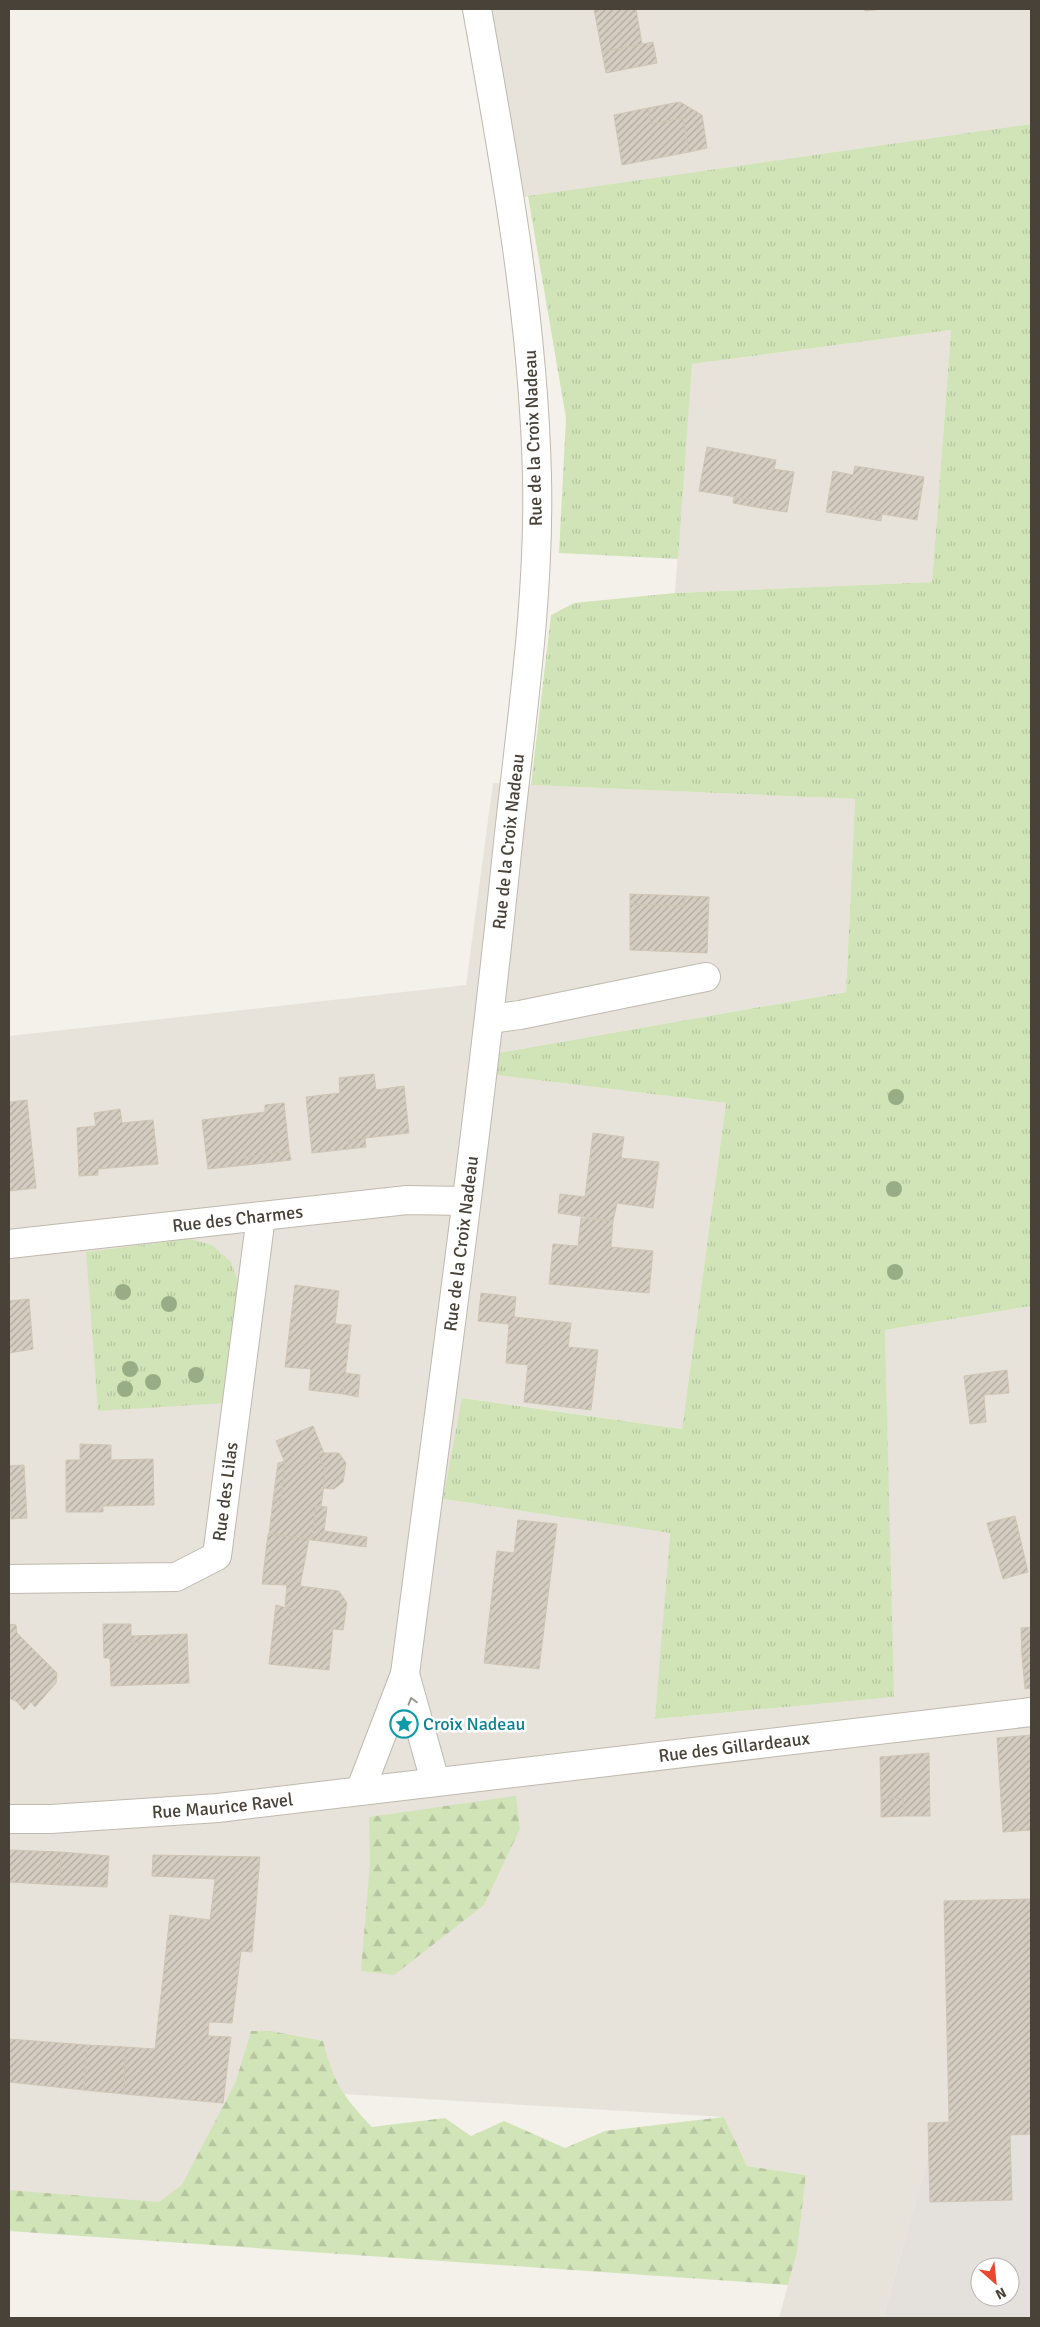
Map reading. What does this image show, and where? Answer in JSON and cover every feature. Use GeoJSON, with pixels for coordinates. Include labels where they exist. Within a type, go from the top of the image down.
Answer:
{"type":"FeatureCollection","features":[{"type":"Feature","properties":{"kind":"street","name":"Rue de la Croix Nadeau"},"geometry":{"type":"LineString","coordinates":[[405,1674],[490,1019],[535,586],[537,480],[533,372],[511,199],[477,9]]}},
{"type":"Feature","properties":{"kind":"street"},"geometry":{"type":"LineString","coordinates":[[490,1019],[520,1015],[706,977]]}},
{"type":"Feature","properties":{"kind":"street","name":"Rue des Charmes"},"geometry":{"type":"LineString","coordinates":[[9,1244],[407,1200],[466,1201]]}},
{"type":"Feature","properties":{"kind":"street","name":"Rue des Lilas"},"geometry":{"type":"LineString","coordinates":[[9,1579],[176,1577],[216,1556],[260,1216]]}},
{"type":"Feature","properties":{"kind":"street"},"geometry":{"type":"LineString","coordinates":[[405,1674],[435,1782]]}},
{"type":"Feature","properties":{"kind":"street"},"geometry":{"type":"LineString","coordinates":[[360,1791],[405,1674]]}},
{"type":"Feature","properties":{"kind":"street","name":"Rue des Gillardeaux"},"geometry":{"type":"LineString","coordinates":[[435,1782],[1031,1712]]}},
{"type":"Feature","properties":{"kind":"street","name":"Rue Maurice Ravel"},"geometry":{"type":"LineString","coordinates":[[9,1819],[51,1819],[218,1808],[435,1782]]}},
{"type":"Feature","properties":{"kind":"shaded area"},"geometry":{"type":"Polygon","coordinates":[[[477,9],[1031,9],[1031,124],[511,199],[477,9]]]}},
{"type":"Feature","properties":{"kind":"shaded area"},"geometry":{"type":"Polygon","coordinates":[[[951,330],[932,582],[675,593],[691,364],[951,330]]]}},
{"type":"Feature","properties":{"kind":"shaded area"},"geometry":{"type":"Polygon","coordinates":[[[493,783],[855,799],[846,992],[498,1053],[496,1075],[726,1103],[682,1429],[463,1398],[443,1499],[670,1532],[656,1719],[893,1697],[885,1330],[1031,1306],[1031,1899],[944,1901],[949,2122],[929,2154],[883,2318],[779,2318],[797,2251],[806,2175],[747,2166],[724,2117],[342,2094],[188,2226],[9,2213],[9,1036],[466,985],[493,783]]]}},
{"type":"Feature","properties":{"kind":"shaded area"},"geometry":{"type":"Polygon","coordinates":[[[1031,1899],[1031,2318],[883,2318],[929,2154],[928,2123],[949,2122],[944,1901],[1031,1899]]]}},
{"type":"Feature","properties":{"kind":"green space"},"geometry":{"type":"Polygon","coordinates":[[[1031,124],[1031,1306],[885,1330],[894,1697],[655,1719],[670,1533],[443,1499],[462,1398],[682,1429],[726,1103],[496,1075],[498,1053],[846,992],[855,799],[531,785],[551,615],[574,603],[675,593],[932,582],[951,330],[692,364],[678,559],[559,553],[566,418],[528,196],[1031,124]]]}},
{"type":"Feature","properties":{"kind":"green space"},"geometry":{"type":"Polygon","coordinates":[[[190,1239],[212,1245],[231,1262],[238,1282],[226,1403],[98,1411],[86,1252],[190,1239]]]}},
{"type":"Feature","properties":{"kind":"green space"},"geometry":{"type":"Polygon","coordinates":[[[516,1796],[520,1829],[484,1905],[394,1975],[361,1971],[370,1863],[369,1817],[516,1796]]]}},
{"type":"Feature","properties":{"kind":"green space"},"geometry":{"type":"Polygon","coordinates":[[[251,2031],[271,2031],[323,2041],[331,2068],[340,2088],[372,2127],[445,2118],[471,2136],[504,2121],[565,2148],[605,2131],[724,2117],[747,2166],[806,2175],[797,2252],[788,2285],[9,2231],[9,2190],[159,2202],[182,2185],[236,2081],[251,2031]]]}},
{"type":"Feature","properties":{"kind":"building"},"geometry":{"type":"Polygon","coordinates":[[[594,9],[636,9],[642,44],[602,52],[594,9]]]}},
{"type":"Feature","properties":{"kind":"building"},"geometry":{"type":"Polygon","coordinates":[[[864,9],[884,9],[865,11],[864,9]]]}},
{"type":"Feature","properties":{"kind":"building"},"geometry":{"type":"Polygon","coordinates":[[[653,42],[657,63],[606,73],[602,52],[653,42]]]}},
{"type":"Feature","properties":{"kind":"building"},"geometry":{"type":"Polygon","coordinates":[[[680,102],[702,115],[707,148],[689,152],[683,118],[651,124],[648,108],[680,102]]]}},
{"type":"Feature","properties":{"kind":"building"},"geometry":{"type":"Polygon","coordinates":[[[648,108],[651,124],[683,118],[689,152],[622,165],[614,115],[648,108]]]}},
{"type":"Feature","properties":{"kind":"building"},"geometry":{"type":"Polygon","coordinates":[[[707,447],[776,460],[774,469],[794,472],[787,512],[766,509],[767,502],[699,491],[707,447]]]}},
{"type":"Feature","properties":{"kind":"building"},"geometry":{"type":"Polygon","coordinates":[[[855,466],[924,477],[917,520],[848,508],[848,515],[826,512],[833,471],[853,475],[855,466]]]}},
{"type":"Feature","properties":{"kind":"building"},"geometry":{"type":"Polygon","coordinates":[[[734,497],[767,502],[766,509],[733,503],[734,497]]]}},
{"type":"Feature","properties":{"kind":"building"},"geometry":{"type":"Polygon","coordinates":[[[848,508],[882,514],[881,521],[848,515],[848,508]]]}},
{"type":"Feature","properties":{"kind":"building"},"geometry":{"type":"Polygon","coordinates":[[[630,894],[685,896],[684,906],[630,904],[630,894]]]}},
{"type":"Feature","properties":{"kind":"building"},"geometry":{"type":"Polygon","coordinates":[[[685,896],[709,897],[707,953],[630,950],[630,904],[684,906],[685,896]]]}},
{"type":"Feature","properties":{"kind":"building"},"geometry":{"type":"Polygon","coordinates":[[[374,1074],[376,1090],[404,1086],[409,1133],[348,1140],[349,1149],[312,1153],[306,1097],[340,1093],[339,1078],[374,1074]]]}},
{"type":"Feature","properties":{"kind":"building"},"geometry":{"type":"Polygon","coordinates":[[[27,1100],[36,1188],[9,1191],[9,1102],[27,1100]]]}},
{"type":"Feature","properties":{"kind":"building"},"geometry":{"type":"Polygon","coordinates":[[[284,1103],[289,1151],[245,1157],[246,1165],[208,1169],[202,1120],[265,1112],[265,1105],[284,1103]]]}},
{"type":"Feature","properties":{"kind":"building"},"geometry":{"type":"Polygon","coordinates":[[[120,1109],[122,1123],[153,1120],[158,1164],[98,1169],[98,1175],[79,1176],[77,1128],[96,1126],[94,1113],[120,1109]]]}},
{"type":"Feature","properties":{"kind":"building"},"geometry":{"type":"Polygon","coordinates":[[[593,1133],[624,1137],[621,1158],[659,1162],[653,1208],[617,1203],[613,1221],[558,1213],[560,1194],[585,1197],[593,1133]]]}},
{"type":"Feature","properties":{"kind":"building"},"geometry":{"type":"Polygon","coordinates":[[[365,1138],[366,1147],[349,1149],[348,1140],[365,1138]]]}},
{"type":"Feature","properties":{"kind":"building"},"geometry":{"type":"Polygon","coordinates":[[[289,1151],[291,1160],[246,1165],[245,1157],[289,1151]]]}},
{"type":"Feature","properties":{"kind":"building"},"geometry":{"type":"Polygon","coordinates":[[[581,1218],[613,1221],[611,1247],[653,1251],[649,1293],[549,1284],[553,1244],[578,1246],[581,1218]]]}},
{"type":"Feature","properties":{"kind":"building"},"geometry":{"type":"Polygon","coordinates":[[[295,1285],[339,1291],[335,1324],[351,1325],[343,1394],[309,1390],[311,1369],[285,1367],[295,1285]]]}},
{"type":"Feature","properties":{"kind":"building"},"geometry":{"type":"Polygon","coordinates":[[[481,1293],[516,1297],[514,1317],[571,1323],[568,1347],[598,1350],[591,1410],[524,1402],[528,1365],[506,1363],[509,1324],[478,1321],[481,1293]]]}},
{"type":"Feature","properties":{"kind":"building"},"geometry":{"type":"Polygon","coordinates":[[[29,1299],[33,1349],[9,1353],[9,1301],[29,1299]]]}},
{"type":"Feature","properties":{"kind":"building"},"geometry":{"type":"Polygon","coordinates":[[[1007,1370],[1009,1393],[984,1395],[986,1422],[970,1424],[964,1376],[1007,1370]]]}},
{"type":"Feature","properties":{"kind":"building"},"geometry":{"type":"Polygon","coordinates":[[[345,1373],[360,1375],[358,1397],[343,1394],[345,1373]]]}},
{"type":"Feature","properties":{"kind":"building"},"geometry":{"type":"Polygon","coordinates":[[[313,1426],[324,1453],[318,1455],[324,1468],[326,1468],[321,1507],[316,1506],[312,1540],[269,1534],[273,1500],[281,1501],[285,1463],[276,1441],[313,1426]]]}},
{"type":"Feature","properties":{"kind":"building"},"geometry":{"type":"Polygon","coordinates":[[[80,1444],[111,1445],[111,1460],[153,1459],[154,1505],[103,1506],[103,1512],[66,1512],[66,1460],[80,1460],[80,1444]]]}},
{"type":"Feature","properties":{"kind":"building"},"geometry":{"type":"Polygon","coordinates":[[[339,1453],[346,1463],[343,1482],[334,1489],[323,1488],[326,1468],[324,1468],[318,1455],[339,1453]]]}},
{"type":"Feature","properties":{"kind":"building"},"geometry":{"type":"Polygon","coordinates":[[[285,1461],[281,1501],[273,1500],[278,1463],[285,1461]]]}},
{"type":"Feature","properties":{"kind":"building"},"geometry":{"type":"Polygon","coordinates":[[[24,1465],[27,1518],[11,1519],[9,1466],[24,1465]]]}},
{"type":"Feature","properties":{"kind":"building"},"geometry":{"type":"Polygon","coordinates":[[[316,1506],[327,1507],[324,1531],[367,1537],[366,1547],[312,1540],[316,1506]]]}},
{"type":"Feature","properties":{"kind":"building"},"geometry":{"type":"Polygon","coordinates":[[[1015,1516],[1028,1572],[1003,1579],[987,1523],[1015,1516]]]}},
{"type":"Feature","properties":{"kind":"building"},"geometry":{"type":"Polygon","coordinates":[[[518,1520],[557,1524],[539,1669],[484,1663],[497,1551],[514,1553],[518,1520]]]}},
{"type":"Feature","properties":{"kind":"building"},"geometry":{"type":"Polygon","coordinates":[[[268,1534],[309,1539],[300,1586],[339,1591],[347,1603],[343,1630],[333,1629],[329,1670],[269,1664],[274,1621],[289,1622],[290,1609],[285,1606],[287,1585],[262,1584],[268,1534]]]}},
{"type":"Feature","properties":{"kind":"building"},"geometry":{"type":"Polygon","coordinates":[[[276,1605],[290,1609],[289,1622],[274,1621],[276,1605]]]}},
{"type":"Feature","properties":{"kind":"building"},"geometry":{"type":"Polygon","coordinates":[[[9,1624],[16,1625],[17,1633],[57,1673],[56,1683],[35,1707],[31,1702],[24,1710],[16,1701],[9,1698],[9,1624]]]}},
{"type":"Feature","properties":{"kind":"building"},"geometry":{"type":"Polygon","coordinates":[[[103,1624],[131,1624],[131,1643],[162,1642],[163,1635],[187,1634],[189,1683],[111,1686],[110,1658],[104,1658],[103,1624]]]}},
{"type":"Feature","properties":{"kind":"building"},"geometry":{"type":"Polygon","coordinates":[[[1031,1627],[1031,1657],[1022,1657],[1021,1628],[1031,1627]]]}},
{"type":"Feature","properties":{"kind":"building"},"geometry":{"type":"Polygon","coordinates":[[[163,1635],[162,1642],[131,1643],[131,1636],[163,1635]]]}},
{"type":"Feature","properties":{"kind":"building"},"geometry":{"type":"Polygon","coordinates":[[[1022,1657],[1031,1657],[1031,1688],[1025,1689],[1022,1657]]]}},
{"type":"Feature","properties":{"kind":"building"},"geometry":{"type":"Polygon","coordinates":[[[1031,1735],[1031,1830],[1003,1832],[997,1738],[1031,1735]]]}},
{"type":"Feature","properties":{"kind":"building"},"geometry":{"type":"Polygon","coordinates":[[[929,1753],[930,1816],[904,1816],[903,1798],[881,1799],[880,1757],[929,1753]]]}},
{"type":"Feature","properties":{"kind":"building"},"geometry":{"type":"Polygon","coordinates":[[[903,1798],[904,1816],[881,1817],[881,1799],[903,1798]]]}},
{"type":"Feature","properties":{"kind":"building"},"geometry":{"type":"Polygon","coordinates":[[[9,1850],[61,1852],[60,1885],[9,1882],[9,1850]]]}},
{"type":"Feature","properties":{"kind":"building"},"geometry":{"type":"Polygon","coordinates":[[[61,1852],[109,1856],[107,1887],[60,1885],[61,1852]]]}},
{"type":"Feature","properties":{"kind":"building"},"geometry":{"type":"Polygon","coordinates":[[[153,1855],[260,1857],[252,1952],[241,1951],[232,2023],[209,2022],[208,2036],[231,2037],[223,2103],[124,2094],[125,2047],[155,2049],[170,1915],[210,1920],[215,1879],[152,1876],[153,1855]]]}},
{"type":"Feature","properties":{"kind":"building"},"geometry":{"type":"Polygon","coordinates":[[[1031,1899],[1031,2134],[1010,2135],[1012,2200],[930,2202],[928,2123],[949,2122],[944,1901],[1031,1899]]]}},
{"type":"Feature","properties":{"kind":"building"},"geometry":{"type":"Polygon","coordinates":[[[9,2039],[87,2045],[84,2090],[9,2082],[9,2039]]]}},
{"type":"Feature","properties":{"kind":"building"},"geometry":{"type":"Polygon","coordinates":[[[87,2045],[125,2047],[124,2094],[84,2090],[87,2045]]]}},
{"type":"Feature","properties":{"kind":"place","name":"Croix Nadeau"},"geometry":{"type":"Point","coordinates":[404,1724]}}]}
